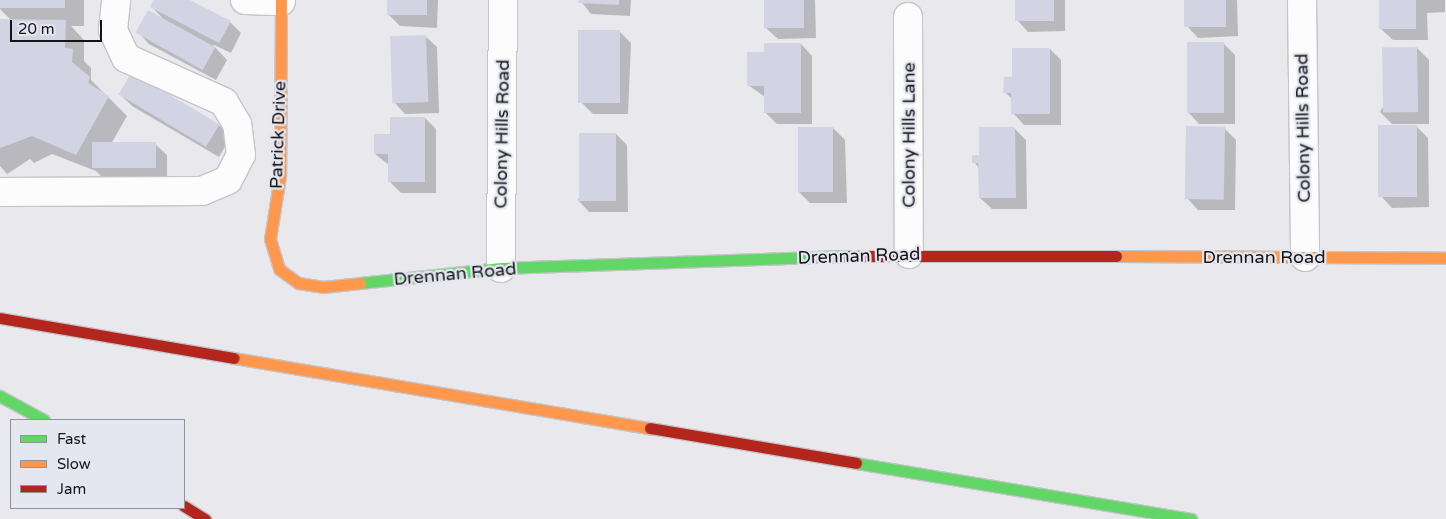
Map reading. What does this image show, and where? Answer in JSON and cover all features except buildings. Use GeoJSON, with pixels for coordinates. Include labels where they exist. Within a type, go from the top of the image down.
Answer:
{"type":"FeatureCollection","features":[{"type":"Feature","properties":{"kind":"main road","name":"Patrick Drive"},"geometry":{"type":"LineString","coordinates":[[279,269],[270,239],[280,176],[281,1]]}},
{"type":"Feature","properties":{"kind":"main road","name":"Drennan Road"},"geometry":{"type":"LineString","coordinates":[[279,269],[298,283],[323,287],[501,268],[909,254],[1446,258]]}},
{"type":"Feature","properties":{"kind":"main road"},"geometry":{"type":"LineString","coordinates":[[0,318],[1191,519]]}},
{"type":"Feature","properties":{"kind":"main road"},"geometry":{"type":"LineString","coordinates":[[0,396],[42,419]]}},
{"type":"Feature","properties":{"kind":"main road"},"geometry":{"type":"LineString","coordinates":[[185,507],[205,519]]}},
{"type":"Feature","properties":{"kind":"street"},"geometry":{"type":"LineString","coordinates":[[0,192],[202,191],[228,180],[241,155],[237,124],[224,102],[126,58],[113,30],[116,0]]}},
{"type":"Feature","properties":{"kind":"street"},"geometry":{"type":"LineString","coordinates":[[245,0],[281,1]]}},
{"type":"Feature","properties":{"kind":"street","name":"Colony Hills Road"},"geometry":{"type":"LineString","coordinates":[[501,268],[503,0]]}},
{"type":"Feature","properties":{"kind":"street","name":"Colony Hills Road"},"geometry":{"type":"LineString","coordinates":[[1302,0],[1305,257]]}},
{"type":"Feature","properties":{"kind":"street","name":"Colony Hills Lane"},"geometry":{"type":"LineString","coordinates":[[908,17],[909,254]]}},
{"type":"Feature","properties":{"kind":"traffic: fast"},"geometry":{"type":"LineString","coordinates":[[360,283],[501,268],[846,256]]}},
{"type":"Feature","properties":{"kind":"traffic: fast"},"geometry":{"type":"LineString","coordinates":[[0,396],[42,419]]}},
{"type":"Feature","properties":{"kind":"traffic: fast"},"geometry":{"type":"LineString","coordinates":[[856,463],[1191,519]]}},
{"type":"Feature","properties":{"kind":"traffic: slow"},"geometry":{"type":"LineString","coordinates":[[281,0],[280,176],[270,239],[279,269],[298,283],[323,287],[360,283]]}},
{"type":"Feature","properties":{"kind":"traffic: slow"},"geometry":{"type":"LineString","coordinates":[[1116,256],[1446,258]]}},
{"type":"Feature","properties":{"kind":"traffic: slow"},"geometry":{"type":"LineString","coordinates":[[234,358],[650,428]]}},
{"type":"Feature","properties":{"kind":"traffic: jam"},"geometry":{"type":"LineString","coordinates":[[846,256],[1116,256]]}},
{"type":"Feature","properties":{"kind":"traffic: jam"},"geometry":{"type":"LineString","coordinates":[[0,318],[234,358]]}},
{"type":"Feature","properties":{"kind":"traffic: jam"},"geometry":{"type":"LineString","coordinates":[[650,428],[856,463]]}},
{"type":"Feature","properties":{"kind":"traffic: jam"},"geometry":{"type":"LineString","coordinates":[[185,507],[205,519]]}}]}
